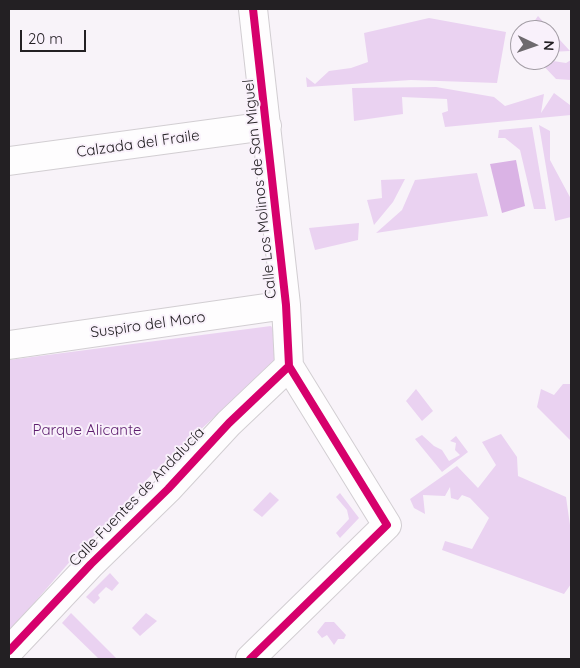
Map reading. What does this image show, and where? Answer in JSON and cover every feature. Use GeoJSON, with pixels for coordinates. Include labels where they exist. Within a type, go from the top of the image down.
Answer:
{"type":"FeatureCollection","features":[{"type":"Feature","properties":{"kind":"street","name":"Calle Los Molinos de San Miguel"},"geometry":{"type":"LineString","coordinates":[[253,9],[286,305],[289,366]]}},
{"type":"Feature","properties":{"kind":"street","name":"Calzada del Fraile"},"geometry":{"type":"LineString","coordinates":[[9,161],[267,126]]}},
{"type":"Feature","properties":{"kind":"street","name":"Suspiro del Moro"},"geometry":{"type":"LineString","coordinates":[[9,345],[286,305]]}},
{"type":"Feature","properties":{"kind":"street","name":"Calle Fuentes de Andalucía"},"geometry":{"type":"LineString","coordinates":[[9,651],[91,564],[168,489],[229,422],[289,366]]}},
{"type":"Feature","properties":{"kind":"street"},"geometry":{"type":"LineString","coordinates":[[250,659],[387,525],[289,366]]}},
{"type":"Feature","properties":{"kind":"green space"},"geometry":{"type":"Polygon","coordinates":[[[429,18],[506,32],[497,83],[411,80],[307,87],[306,77],[315,84],[329,71],[351,68],[368,62],[364,33],[429,18]]]}},
{"type":"Feature","properties":{"kind":"green space"},"geometry":{"type":"Polygon","coordinates":[[[560,40],[570,51],[560,52],[560,40]]]}},
{"type":"Feature","properties":{"kind":"green space"},"geometry":{"type":"Polygon","coordinates":[[[571,60],[571,80],[556,79],[547,70],[560,70],[560,62],[566,63],[571,60]]]}},
{"type":"Feature","properties":{"kind":"green space"},"geometry":{"type":"Polygon","coordinates":[[[436,87],[494,97],[505,106],[544,94],[541,113],[554,93],[570,105],[571,115],[445,127],[442,113],[448,111],[447,99],[402,97],[403,114],[354,121],[352,88],[436,87]]]}},
{"type":"Feature","properties":{"kind":"green space"},"geometry":{"type":"Polygon","coordinates":[[[539,125],[550,131],[550,160],[571,199],[571,217],[555,221],[539,125]]]}},
{"type":"Feature","properties":{"kind":"green space"},"geometry":{"type":"Polygon","coordinates":[[[532,127],[546,209],[534,209],[520,150],[505,138],[498,138],[499,130],[532,127]]]}},
{"type":"Feature","properties":{"kind":"green space"},"geometry":{"type":"Polygon","coordinates":[[[477,173],[488,216],[376,233],[402,210],[415,180],[477,173]]]}},
{"type":"Feature","properties":{"kind":"green space"},"geometry":{"type":"Polygon","coordinates":[[[405,179],[393,202],[374,225],[367,200],[382,198],[381,180],[405,179]]]}},
{"type":"Feature","properties":{"kind":"green space"},"geometry":{"type":"Polygon","coordinates":[[[359,223],[358,240],[315,250],[309,228],[359,223]]]}},
{"type":"Feature","properties":{"kind":"green space","name":"Parque Alicante"},"geometry":{"type":"Polygon","coordinates":[[[271,326],[282,344],[278,359],[153,473],[73,558],[9,632],[9,360],[271,326]]]}},
{"type":"Feature","properties":{"kind":"green space"},"geometry":{"type":"Polygon","coordinates":[[[563,384],[571,384],[571,441],[537,407],[541,389],[554,395],[563,384]]]}},
{"type":"Feature","properties":{"kind":"green space"},"geometry":{"type":"Polygon","coordinates":[[[416,389],[433,411],[422,421],[406,401],[416,389]]]}},
{"type":"Feature","properties":{"kind":"green space"},"geometry":{"type":"Polygon","coordinates":[[[501,434],[517,457],[518,476],[566,497],[571,532],[571,584],[564,594],[442,550],[445,541],[472,549],[489,518],[470,498],[462,495],[458,500],[451,498],[450,487],[445,496],[423,495],[425,514],[414,508],[410,499],[457,466],[478,488],[496,465],[482,442],[501,434]]]}},
{"type":"Feature","properties":{"kind":"green space"},"geometry":{"type":"Polygon","coordinates":[[[422,435],[434,446],[442,450],[449,461],[460,455],[455,450],[456,443],[450,441],[456,436],[468,452],[442,472],[415,439],[422,435]]]}},
{"type":"Feature","properties":{"kind":"green space"},"geometry":{"type":"Polygon","coordinates":[[[270,492],[279,500],[262,517],[253,510],[270,492]]]}},
{"type":"Feature","properties":{"kind":"green space"},"geometry":{"type":"Polygon","coordinates":[[[340,493],[359,518],[340,538],[336,533],[349,519],[347,510],[336,497],[340,493]]]}},
{"type":"Feature","properties":{"kind":"green space"},"geometry":{"type":"Polygon","coordinates":[[[110,573],[119,583],[112,591],[106,587],[98,595],[100,598],[94,604],[86,597],[110,573]]]}},
{"type":"Feature","properties":{"kind":"green space"},"geometry":{"type":"Polygon","coordinates":[[[71,613],[117,659],[99,659],[62,623],[71,613]]]}},
{"type":"Feature","properties":{"kind":"green space"},"geometry":{"type":"Polygon","coordinates":[[[146,613],[157,621],[140,636],[132,628],[146,613]]]}},
{"type":"Feature","properties":{"kind":"green space"},"geometry":{"type":"Polygon","coordinates":[[[325,622],[334,622],[346,635],[344,639],[338,639],[334,645],[327,635],[322,638],[317,632],[325,622]]]}},
{"type":"Feature","properties":{"kind":"shaded area"},"geometry":{"type":"Polygon","coordinates":[[[516,160],[525,206],[502,213],[490,164],[516,160]]]}},
{"type":"Feature","properties":{"kind":"cycle path"},"geometry":{"type":"LineString","coordinates":[[250,659],[387,525],[289,366],[286,305],[253,9]]}},
{"type":"Feature","properties":{"kind":"cycle path"},"geometry":{"type":"LineString","coordinates":[[9,651],[91,564],[168,489],[229,423],[289,366]]}}]}
